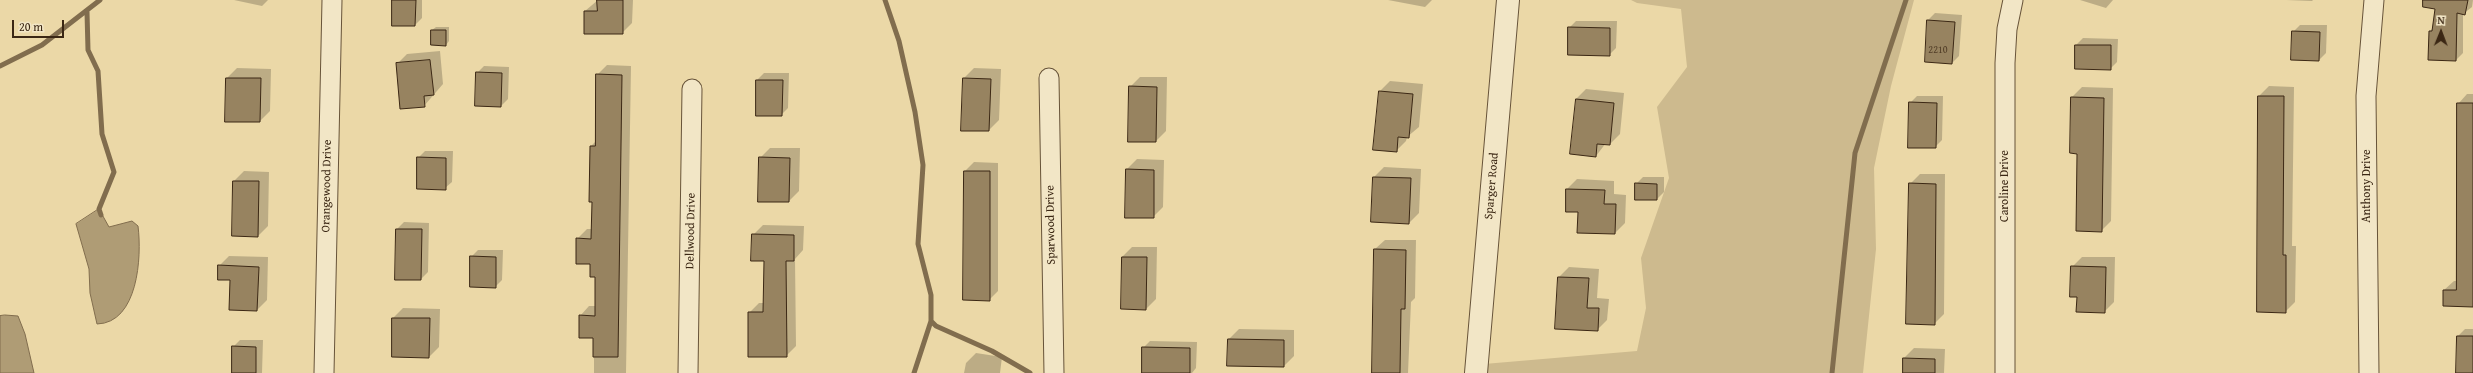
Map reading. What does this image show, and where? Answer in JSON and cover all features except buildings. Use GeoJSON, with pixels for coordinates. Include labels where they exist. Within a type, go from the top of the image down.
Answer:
{"type":"FeatureCollection","features":[{"type":"Feature","properties":{"kind":"street","name":"Orangewood Drive"},"geometry":{"type":"LineString","coordinates":[[324,373],[332,0]]}},
{"type":"Feature","properties":{"kind":"street","name":"Sparger Road"},"geometry":{"type":"LineString","coordinates":[[1476,373],[1508,0]]}},
{"type":"Feature","properties":{"kind":"street","name":"Caroline Drive"},"geometry":{"type":"LineString","coordinates":[[2005,373],[2005,57],[2007,29],[2012,0]]}},
{"type":"Feature","properties":{"kind":"street","name":"Anthony Drive"},"geometry":{"type":"LineString","coordinates":[[2368,373],[2366,96],[2374,0]]}},
{"type":"Feature","properties":{"kind":"street","name":"Sparwood Drive"},"geometry":{"type":"LineString","coordinates":[[1049,78],[1054,373]]}},
{"type":"Feature","properties":{"kind":"street","name":"Dellwood Drive"},"geometry":{"type":"LineString","coordinates":[[688,373],[692,89]]}},
{"type":"Feature","properties":{"kind":"shaded area"},"geometry":{"type":"Polygon","coordinates":[[[1631,0],[1914,0],[1891,86],[1874,168],[1876,249],[1863,373],[1484,373],[1484,364],[1637,351],[1646,308],[1641,258],[1669,178],[1657,107],[1687,67],[1681,9],[1637,3],[1631,0]]]}},
{"type":"Feature","properties":{"kind":"shaded area"},"geometry":{"type":"Polygon","coordinates":[[[99,209],[109,227],[132,221],[138,226],[139,254],[138,270],[129,301],[121,313],[111,321],[97,324],[90,293],[89,269],[76,224],[99,209]]]}},
{"type":"Feature","properties":{"kind":"shaded area"},"geometry":{"type":"Polygon","coordinates":[[[0,316],[18,316],[25,334],[34,373],[0,373],[0,316]]]}},
{"type":"Feature","properties":{"kind":"waterway"},"geometry":{"type":"LineString","coordinates":[[0,66],[42,45],[100,0]]}},
{"type":"Feature","properties":{"kind":"waterway"},"geometry":{"type":"LineString","coordinates":[[885,0],[899,41],[915,112],[923,165],[918,244],[931,295],[931,321],[914,373]]}},
{"type":"Feature","properties":{"kind":"waterway"},"geometry":{"type":"LineString","coordinates":[[1832,373],[1855,153],[1906,0]]}},
{"type":"Feature","properties":{"kind":"waterway"},"geometry":{"type":"LineString","coordinates":[[87,12],[88,50],[98,71],[102,134],[114,172],[99,209],[101,215]]}},
{"type":"Feature","properties":{"kind":"waterway"},"geometry":{"type":"LineString","coordinates":[[931,321],[936,326],[992,351],[1030,373]]}}]}
